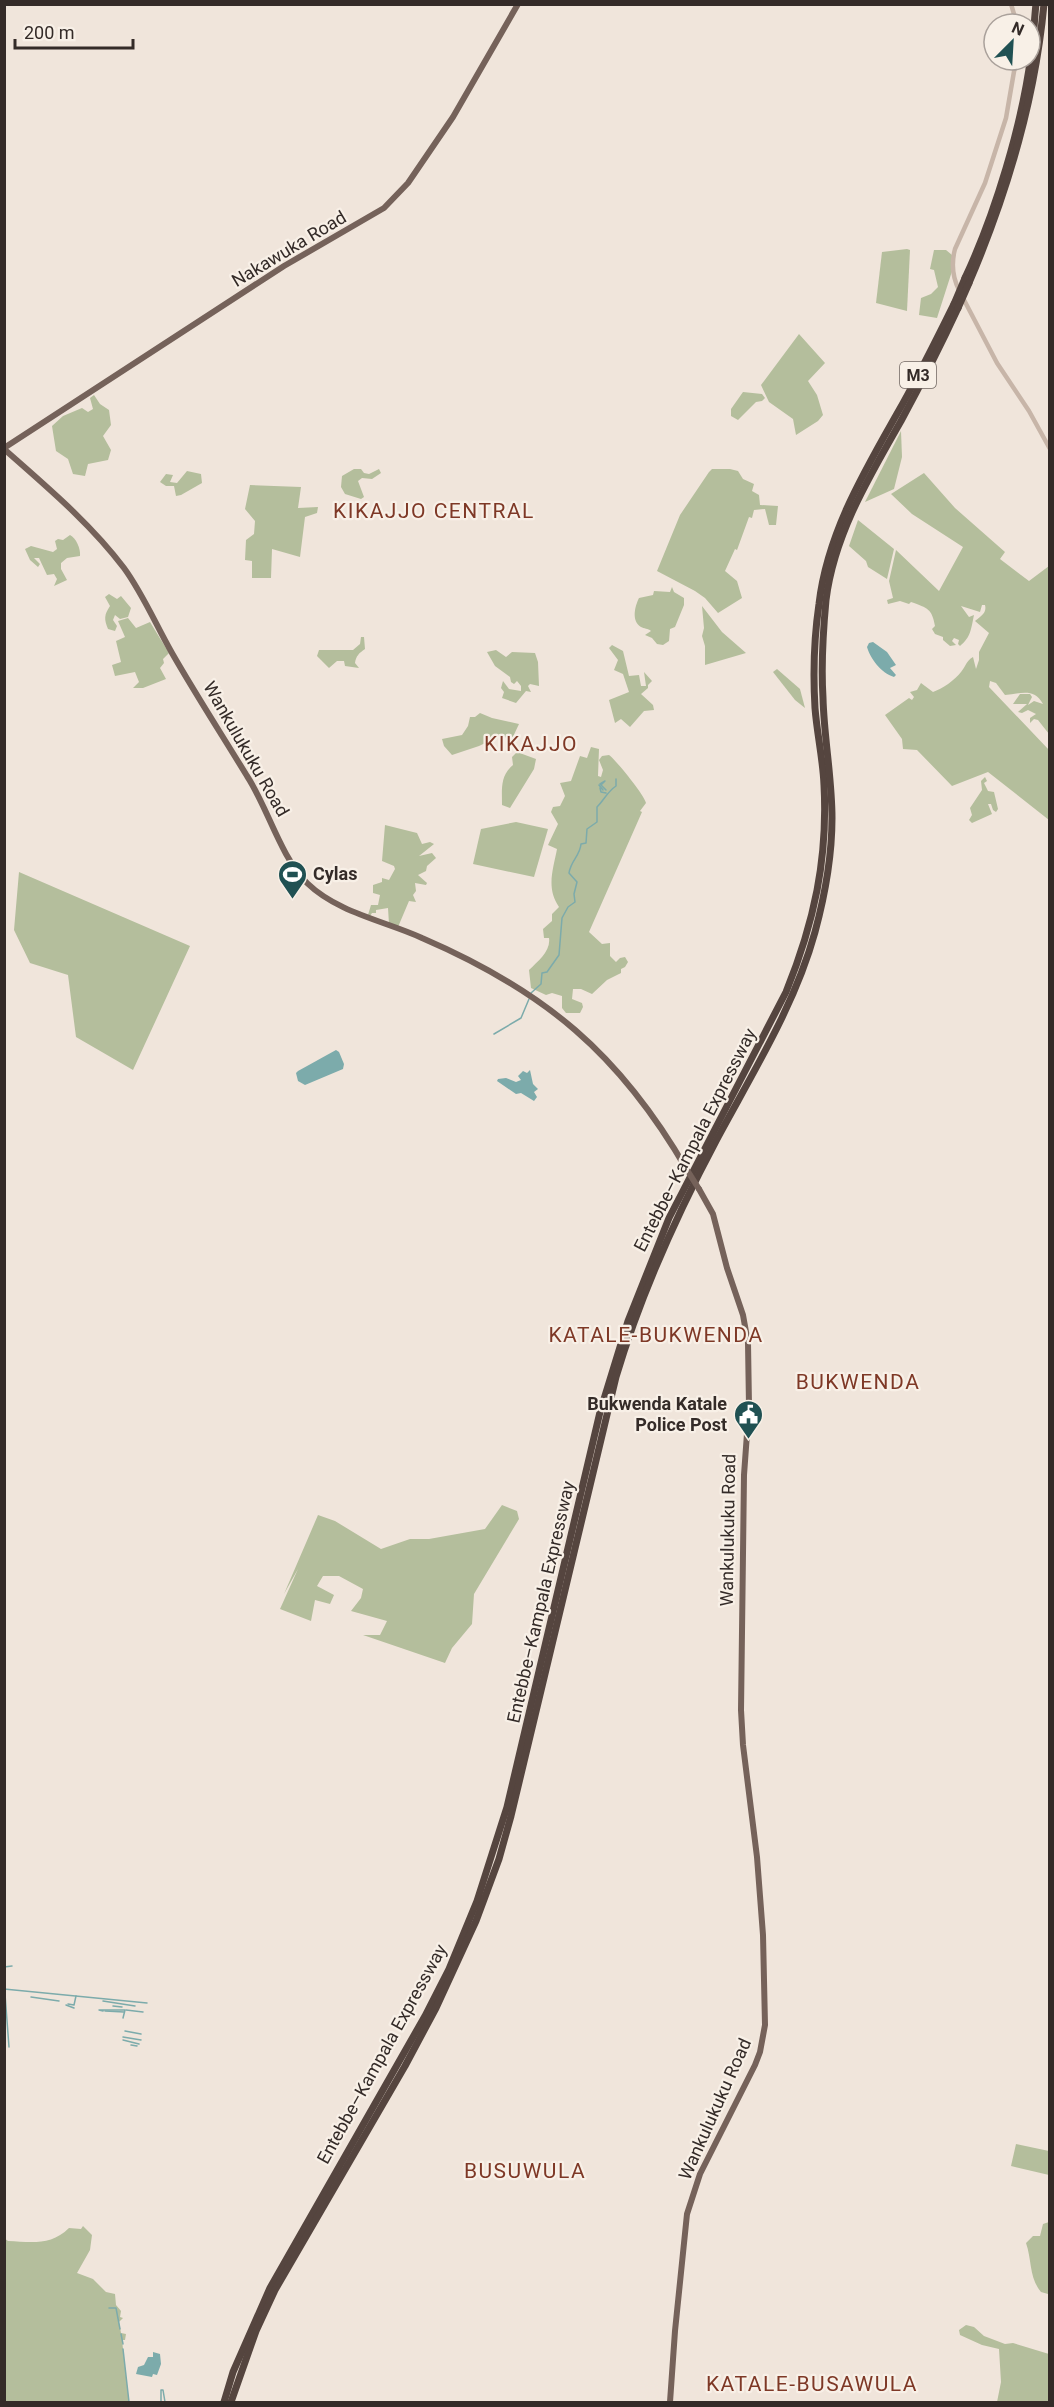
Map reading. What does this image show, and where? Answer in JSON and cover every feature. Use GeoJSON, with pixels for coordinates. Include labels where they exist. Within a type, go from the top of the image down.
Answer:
{"type":"FeatureCollection","features":[{"type":"Feature","properties":{"kind":"highway","name":"Entebbe–Kampala Expressway"},"geometry":{"type":"LineString","coordinates":[[967,281],[1013,140],[1031,55],[1036,4]]}},
{"type":"Feature","properties":{"kind":"highway","name":"Entebbe–Kampala Expressway"},"geometry":{"type":"LineString","coordinates":[[231,2403],[256,2331],[275,2290],[436,2008],[476,1922],[499,1859],[527,1752],[616,1377],[632,1327],[680,1210],[790,1000],[815,932],[826,883],[831,845],[832,817],[823,699],[823,650],[826,601],[837,554],[845,528],[871,473],[930,367],[967,281],[984,249],[1022,133],[1038,52],[1044,4]]}},
{"type":"Feature","properties":{"kind":"highway","name":"Entebbe–Kampala Expressway"},"geometry":{"type":"LineString","coordinates":[[224,2403],[233,2372],[270,2288],[425,2016],[460,1943],[490,1866],[523,1744],[600,1412],[628,1321],[669,1218],[786,992],[799,960],[816,904],[823,859],[824,784],[815,708],[816,632],[819,602],[834,544],[850,501],[869,462],[956,306]]}},
{"type":"Feature","properties":{"kind":"main road","name":"Nakawuka Road"},"geometry":{"type":"LineString","coordinates":[[4,449],[284,266],[384,208],[408,183],[447,126],[518,4]]}},
{"type":"Feature","properties":{"kind":"main road","name":"Wankulukuku Road"},"geometry":{"type":"LineString","coordinates":[[4,449],[77,514],[131,578],[207,714],[257,792],[291,861],[306,882],[339,904],[420,937],[488,970],[535,998],[563,1019],[615,1066],[651,1112],[713,1214],[727,1269],[743,1315],[748,1343],[749,1406],[744,1475],[741,1710],[757,1857],[765,2025],[755,2066],[700,2174],[687,2214],[670,2403]]}},
{"type":"Feature","properties":{"kind":"street"},"geometry":{"type":"LineString","coordinates":[[1015,72],[1006,118],[984,183],[954,249],[953,277],[997,363],[1050,448]]}},
{"type":"Feature","properties":{"kind":"green space"},"geometry":{"type":"Polygon","coordinates":[[[910,250],[907,311],[876,303],[882,252],[910,250]]]}},
{"type":"Feature","properties":{"kind":"green space"},"geometry":{"type":"Polygon","coordinates":[[[934,250],[946,250],[952,255],[954,265],[937,318],[919,315],[921,298],[931,294],[938,287],[934,270],[930,269],[934,250]]]}},
{"type":"Feature","properties":{"kind":"green space"},"geometry":{"type":"Polygon","coordinates":[[[799,334],[825,363],[808,381],[817,395],[823,415],[818,421],[796,435],[793,419],[769,402],[761,385],[799,334]]]}},
{"type":"Feature","properties":{"kind":"green space"},"geometry":{"type":"Polygon","coordinates":[[[743,392],[762,394],[765,398],[756,402],[738,420],[731,416],[731,409],[743,392]]]}},
{"type":"Feature","properties":{"kind":"green space"},"geometry":{"type":"Polygon","coordinates":[[[94,395],[100,404],[109,410],[111,425],[103,436],[111,450],[108,460],[88,464],[85,476],[73,474],[68,459],[56,451],[52,426],[63,416],[82,408],[88,412],[93,409],[90,398],[94,395]]]}},
{"type":"Feature","properties":{"kind":"green space"},"geometry":{"type":"Polygon","coordinates":[[[901,431],[902,457],[894,489],[865,502],[901,431]]]}},
{"type":"Feature","properties":{"kind":"green space"},"geometry":{"type":"Polygon","coordinates":[[[354,469],[361,469],[364,473],[369,474],[379,469],[381,473],[372,479],[362,478],[358,481],[364,497],[361,499],[345,494],[341,487],[342,476],[354,469]]]}},
{"type":"Feature","properties":{"kind":"green space"},"geometry":{"type":"Polygon","coordinates":[[[712,469],[738,471],[743,479],[754,484],[752,491],[759,495],[760,505],[778,506],[776,525],[769,525],[765,509],[754,510],[752,518],[749,517],[737,550],[735,549],[725,571],[737,581],[742,598],[718,613],[705,598],[695,591],[657,571],[680,515],[709,472],[712,469]]]}},
{"type":"Feature","properties":{"kind":"green space"},"geometry":{"type":"Polygon","coordinates":[[[187,471],[201,474],[202,483],[181,495],[176,496],[174,486],[166,486],[160,482],[166,474],[173,475],[170,482],[177,483],[187,471]]]}},
{"type":"Feature","properties":{"kind":"green space"},"geometry":{"type":"Polygon","coordinates":[[[924,473],[955,508],[1005,552],[1000,559],[1029,581],[1049,566],[1049,734],[1038,720],[1034,719],[1030,723],[1030,718],[1036,714],[1028,710],[1018,712],[1027,704],[1013,704],[1020,694],[1030,694],[1032,697],[1028,705],[1034,701],[1043,704],[1035,695],[1026,693],[1005,695],[996,683],[990,681],[989,687],[1049,750],[1049,820],[988,772],[952,786],[917,750],[903,749],[902,739],[885,715],[909,698],[912,700],[914,697],[910,692],[917,690],[921,683],[933,692],[952,681],[973,657],[976,669],[979,652],[989,633],[975,621],[984,612],[985,605],[982,605],[980,612],[961,606],[969,617],[974,615],[971,629],[960,646],[959,640],[954,638],[952,641],[956,645],[950,646],[943,640],[943,637],[935,634],[932,629],[935,626],[931,613],[925,608],[911,602],[909,604],[900,601],[888,604],[887,600],[893,598],[889,581],[896,550],[939,591],[963,547],[912,514],[891,494],[924,473]]]}},
{"type":"Feature","properties":{"kind":"green space"},"geometry":{"type":"Polygon","coordinates":[[[250,485],[301,487],[298,508],[318,507],[317,513],[305,517],[300,557],[272,549],[271,578],[252,578],[252,561],[245,560],[246,540],[254,534],[255,521],[245,509],[250,485]]]}},
{"type":"Feature","properties":{"kind":"green space"},"geometry":{"type":"Polygon","coordinates":[[[858,520],[894,549],[887,579],[868,567],[866,561],[849,546],[858,520]]]}},
{"type":"Feature","properties":{"kind":"green space"},"geometry":{"type":"Polygon","coordinates":[[[70,535],[78,544],[80,556],[67,558],[61,563],[61,569],[67,580],[54,586],[57,579],[54,574],[47,575],[39,558],[34,558],[40,564],[38,567],[30,560],[25,549],[31,546],[53,552],[57,549],[55,541],[63,540],[70,535]]]}},
{"type":"Feature","properties":{"kind":"green space"},"geometry":{"type":"Polygon","coordinates":[[[672,587],[674,592],[684,598],[684,605],[675,627],[670,629],[669,641],[663,645],[657,644],[645,635],[651,631],[641,627],[636,621],[636,605],[639,598],[653,595],[654,591],[670,592],[672,587]]]}},
{"type":"Feature","properties":{"kind":"green space"},"geometry":{"type":"Polygon","coordinates":[[[109,594],[117,599],[121,596],[131,608],[128,617],[120,619],[115,615],[113,620],[117,626],[115,631],[108,629],[105,620],[110,606],[105,597],[109,594]]]}},
{"type":"Feature","properties":{"kind":"green space"},"geometry":{"type":"Polygon","coordinates":[[[702,606],[722,632],[746,653],[705,665],[702,606]]]}},
{"type":"Feature","properties":{"kind":"green space"},"geometry":{"type":"Polygon","coordinates":[[[128,618],[136,628],[150,622],[169,653],[163,659],[164,663],[160,668],[166,679],[143,688],[133,688],[139,682],[135,672],[115,676],[112,665],[121,662],[116,641],[125,637],[118,621],[128,618]]]}},
{"type":"Feature","properties":{"kind":"green space"},"geometry":{"type":"Polygon","coordinates":[[[361,637],[364,637],[365,649],[356,658],[355,663],[359,668],[345,666],[344,661],[337,661],[329,668],[317,656],[319,650],[353,650],[360,644],[361,637]]]}},
{"type":"Feature","properties":{"kind":"green space"},"geometry":{"type":"Polygon","coordinates":[[[612,645],[623,651],[629,676],[639,675],[641,686],[646,686],[644,672],[652,681],[641,694],[653,705],[654,710],[644,711],[630,727],[621,719],[615,723],[609,700],[629,692],[623,674],[614,670],[618,660],[609,648],[612,645]]]}},
{"type":"Feature","properties":{"kind":"green space"},"geometry":{"type":"Polygon","coordinates":[[[496,650],[506,657],[512,652],[535,653],[538,662],[539,686],[530,684],[528,686],[531,692],[526,691],[516,703],[502,698],[503,681],[509,689],[521,691],[521,686],[517,681],[514,684],[511,682],[510,677],[495,666],[487,652],[496,650]]]}},
{"type":"Feature","properties":{"kind":"green space"},"geometry":{"type":"Polygon","coordinates":[[[777,669],[800,689],[805,708],[795,700],[773,672],[777,669]]]}},
{"type":"Feature","properties":{"kind":"green space"},"geometry":{"type":"Polygon","coordinates":[[[480,713],[519,724],[511,741],[502,735],[452,755],[444,746],[442,739],[462,735],[468,726],[470,717],[475,717],[480,713]]]}},
{"type":"Feature","properties":{"kind":"green space"},"geometry":{"type":"Polygon","coordinates":[[[591,747],[599,749],[598,776],[601,777],[603,770],[599,760],[602,756],[609,755],[630,778],[646,803],[640,811],[642,812],[589,932],[602,944],[610,943],[610,956],[616,962],[625,957],[628,962],[621,969],[621,973],[607,980],[592,994],[581,989],[573,989],[572,999],[582,1003],[583,1007],[580,1013],[566,1013],[562,1008],[562,996],[552,993],[546,995],[531,988],[529,970],[548,947],[549,938],[544,938],[543,929],[552,921],[552,914],[559,907],[552,886],[552,872],[557,849],[548,845],[558,824],[551,812],[553,807],[560,806],[565,796],[560,783],[571,781],[580,756],[587,758],[591,747]]]}},
{"type":"Feature","properties":{"kind":"green space"},"geometry":{"type":"Polygon","coordinates":[[[517,752],[536,759],[534,769],[510,808],[502,805],[503,783],[513,765],[512,757],[517,752]]]}},
{"type":"Feature","properties":{"kind":"green space"},"geometry":{"type":"Polygon","coordinates":[[[985,777],[987,781],[984,783],[988,791],[994,792],[998,809],[996,812],[991,804],[988,804],[992,814],[972,823],[969,820],[972,815],[970,808],[982,790],[981,781],[985,777]]]}},
{"type":"Feature","properties":{"kind":"green space"},"geometry":{"type":"Polygon","coordinates":[[[516,822],[548,829],[534,877],[473,864],[481,829],[516,822]]]}},
{"type":"Feature","properties":{"kind":"green space"},"geometry":{"type":"Polygon","coordinates":[[[385,825],[417,833],[422,844],[430,842],[434,844],[419,856],[432,853],[436,858],[427,866],[426,871],[418,875],[427,883],[426,885],[415,883],[416,891],[413,895],[416,902],[409,901],[398,927],[389,924],[388,908],[376,910],[376,913],[368,915],[371,905],[378,905],[380,895],[373,893],[373,885],[382,882],[382,878],[389,880],[395,869],[394,866],[382,861],[385,825]]]}},
{"type":"Feature","properties":{"kind":"green space"},"geometry":{"type":"Polygon","coordinates":[[[19,872],[190,946],[133,1070],[76,1037],[68,975],[30,963],[14,930],[19,872]]]}},
{"type":"Feature","properties":{"kind":"green space"},"geometry":{"type":"Polygon","coordinates":[[[502,1505],[517,1511],[519,1519],[474,1594],[472,1624],[452,1648],[445,1663],[363,1635],[380,1635],[387,1621],[351,1611],[361,1598],[363,1589],[339,1576],[323,1576],[317,1586],[334,1595],[330,1604],[315,1600],[311,1621],[280,1609],[298,1569],[284,1594],[318,1515],[335,1521],[381,1549],[410,1539],[429,1539],[485,1529],[502,1505]]]}},
{"type":"Feature","properties":{"kind":"green space"},"geometry":{"type":"Polygon","coordinates":[[[1016,2144],[1049,2151],[1049,2175],[1011,2166],[1016,2144]]]}},
{"type":"Feature","properties":{"kind":"green space"},"geometry":{"type":"Polygon","coordinates":[[[1049,2222],[1050,2292],[1048,2294],[1041,2292],[1034,2281],[1026,2243],[1033,2236],[1040,2236],[1043,2224],[1049,2222]]]}},
{"type":"Feature","properties":{"kind":"green space"},"geometry":{"type":"Polygon","coordinates":[[[83,2226],[92,2235],[90,2250],[77,2273],[93,2279],[106,2292],[115,2294],[116,2305],[121,2311],[120,2317],[123,2318],[119,2322],[121,2333],[126,2334],[125,2340],[122,2340],[129,2402],[5,2402],[4,2238],[8,2241],[40,2242],[55,2238],[69,2228],[81,2229],[83,2226]]]}},
{"type":"Feature","properties":{"kind":"green space"},"geometry":{"type":"Polygon","coordinates":[[[966,2325],[974,2327],[984,2336],[1005,2344],[1013,2343],[1049,2354],[1049,2402],[997,2402],[1001,2382],[999,2349],[982,2345],[960,2335],[959,2330],[966,2325]]]}},
{"type":"Feature","properties":{"kind":"water"},"geometry":{"type":"Polygon","coordinates":[[[873,642],[887,652],[896,665],[890,668],[896,675],[894,677],[881,669],[871,656],[867,647],[873,642]]]}},
{"type":"Feature","properties":{"kind":"water"},"geometry":{"type":"Polygon","coordinates":[[[336,1050],[344,1064],[343,1069],[305,1085],[298,1081],[296,1073],[298,1071],[336,1050]]]}},
{"type":"Feature","properties":{"kind":"water"},"geometry":{"type":"Polygon","coordinates":[[[530,1070],[533,1084],[538,1089],[534,1092],[537,1097],[534,1101],[521,1093],[516,1094],[497,1081],[506,1078],[516,1082],[521,1080],[518,1076],[523,1071],[527,1073],[530,1070]]]}},
{"type":"Feature","properties":{"kind":"water"},"geometry":{"type":"Polygon","coordinates":[[[153,2352],[160,2354],[161,2364],[157,2375],[153,2374],[152,2377],[136,2374],[138,2367],[144,2365],[148,2357],[153,2357],[153,2352]]]}},
{"type":"Feature","properties":{"kind":"waterway"},"geometry":{"type":"LineString","coordinates":[[531,993],[541,984],[542,973],[547,972],[559,955],[562,918],[568,907],[575,902],[577,882],[569,873],[570,869],[581,844],[586,843],[587,829],[597,822],[597,807],[616,786],[616,779]]}},
{"type":"Feature","properties":{"kind":"waterway"},"geometry":{"type":"LineString","coordinates":[[602,784],[605,781],[600,784],[606,790]]}},
{"type":"Feature","properties":{"kind":"waterway"},"geometry":{"type":"LineString","coordinates":[[599,785],[603,790]]}},
{"type":"Feature","properties":{"kind":"waterway"},"geometry":{"type":"LineString","coordinates":[[600,788],[601,792],[606,793]]}},
{"type":"Feature","properties":{"kind":"waterway"},"geometry":{"type":"LineString","coordinates":[[494,1034],[521,1018],[529,999]]}},
{"type":"Feature","properties":{"kind":"waterway"},"geometry":{"type":"LineString","coordinates":[[4,1967],[12,1966]]}},
{"type":"Feature","properties":{"kind":"waterway"},"geometry":{"type":"LineString","coordinates":[[4,1981],[9,2047]]}},
{"type":"Feature","properties":{"kind":"waterway"},"geometry":{"type":"LineString","coordinates":[[4,1989],[147,2003]]}},
{"type":"Feature","properties":{"kind":"waterway"},"geometry":{"type":"LineString","coordinates":[[68,2004],[74,2005],[76,1996]]}},
{"type":"Feature","properties":{"kind":"waterway"},"geometry":{"type":"LineString","coordinates":[[31,1997],[59,2001]]}},
{"type":"Feature","properties":{"kind":"waterway"},"geometry":{"type":"LineString","coordinates":[[103,2001],[135,2006]]}},
{"type":"Feature","properties":{"kind":"waterway"},"geometry":{"type":"LineString","coordinates":[[66,2005],[74,2008]]}},
{"type":"Feature","properties":{"kind":"waterway"},"geometry":{"type":"LineString","coordinates":[[113,2006],[122,2007]]}},
{"type":"Feature","properties":{"kind":"waterway"},"geometry":{"type":"LineString","coordinates":[[103,2011],[99,2010],[125,2010],[123,2018]]}},
{"type":"Feature","properties":{"kind":"waterway"},"geometry":{"type":"LineString","coordinates":[[126,2010],[143,2012]]}},
{"type":"Feature","properties":{"kind":"waterway"},"geometry":{"type":"LineString","coordinates":[[105,2011],[124,2012]]}},
{"type":"Feature","properties":{"kind":"waterway"},"geometry":{"type":"LineString","coordinates":[[125,2031],[141,2034]]}},
{"type":"Feature","properties":{"kind":"waterway"},"geometry":{"type":"LineString","coordinates":[[123,2037],[141,2040]]}},
{"type":"Feature","properties":{"kind":"waterway"},"geometry":{"type":"LineString","coordinates":[[123,2040],[139,2044]]}},
{"type":"Feature","properties":{"kind":"waterway"},"geometry":{"type":"LineString","coordinates":[[131,2045],[137,2046]]}},
{"type":"Feature","properties":{"kind":"waterway"},"geometry":{"type":"LineString","coordinates":[[109,2308],[116,2308],[120,2329]]}},
{"type":"Feature","properties":{"kind":"waterway"},"geometry":{"type":"LineString","coordinates":[[121,2334],[123,2344]]}},
{"type":"Feature","properties":{"kind":"waterway"},"geometry":{"type":"LineString","coordinates":[[123,2349],[129,2402]]}},
{"type":"Feature","properties":{"kind":"waterway"},"geometry":{"type":"LineString","coordinates":[[161,2402],[161,2390],[163,2390],[165,2402]]}},
{"type":"Feature","properties":{"kind":"place","name":"Cylas"},"geometry":{"type":"Point","coordinates":[292,900]}},
{"type":"Feature","properties":{"kind":"place","name":"Bukwenda Katale Police Post"},"geometry":{"type":"Point","coordinates":[748,1440]}},
{"type":"Feature","properties":{"kind":"district","name":"KIKAJJO CENTRAL"},"geometry":{"type":"Point","coordinates":[434,511]}},
{"type":"Feature","properties":{"kind":"district","name":"KIKAJJO"},"geometry":{"type":"Point","coordinates":[531,744]}},
{"type":"Feature","properties":{"kind":"district","name":"KATALE-BUKWENDA"},"geometry":{"type":"Point","coordinates":[656,1335]}},
{"type":"Feature","properties":{"kind":"district","name":"BUKWENDA"},"geometry":{"type":"Point","coordinates":[858,1382]}},
{"type":"Feature","properties":{"kind":"district","name":"BUSUWULA"},"geometry":{"type":"Point","coordinates":[525,2171]}},
{"type":"Feature","properties":{"kind":"district","name":"KATALE-BUSAWULA"},"geometry":{"type":"Point","coordinates":[812,2384]}}]}
